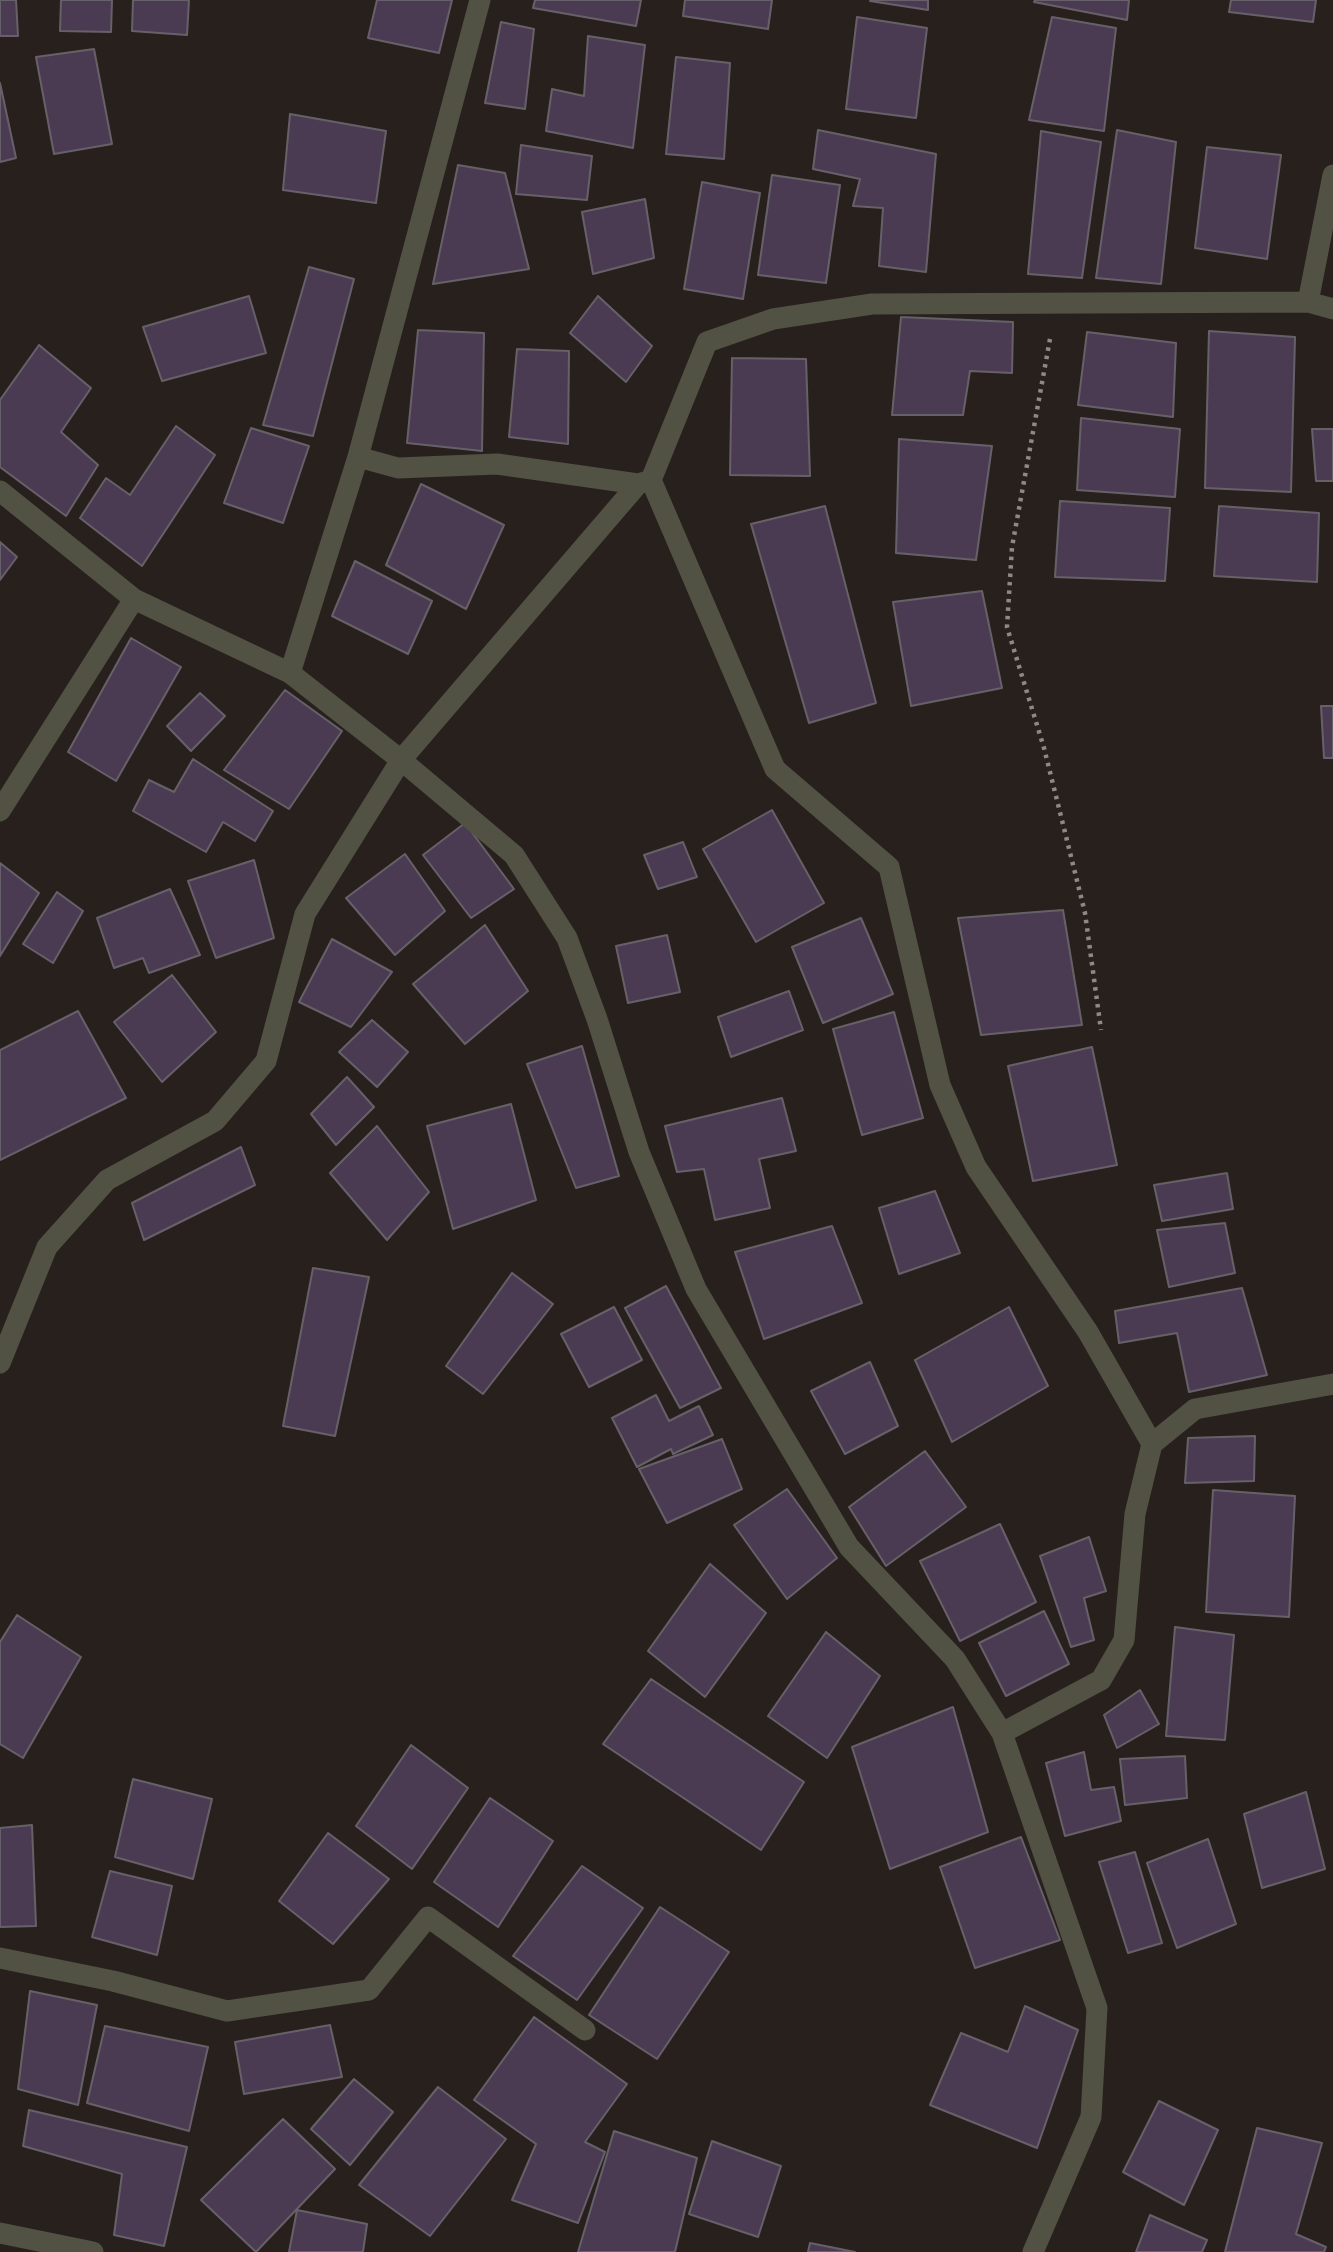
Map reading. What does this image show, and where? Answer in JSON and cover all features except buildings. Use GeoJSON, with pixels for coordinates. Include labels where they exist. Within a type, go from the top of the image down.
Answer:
{"type":"FeatureCollection","features":[{"type":"Feature","properties":{"kind":"street"},"geometry":{"type":"LineString","coordinates":[[290,673],[358,457],[480,0]]}},
{"type":"Feature","properties":{"kind":"street"},"geometry":{"type":"LineString","coordinates":[[1308,302],[1333,175]]}},
{"type":"Feature","properties":{"kind":"street"},"geometry":{"type":"LineString","coordinates":[[0,1363],[47,1247],[107,1180],[215,1121],[266,1061],[305,914],[401,760],[644,482],[707,342],[772,319],[872,304],[1308,302],[1333,309]]}},
{"type":"Feature","properties":{"kind":"street"},"geometry":{"type":"LineString","coordinates":[[358,457],[398,468],[497,464],[644,482]]}},
{"type":"Feature","properties":{"kind":"street"},"geometry":{"type":"LineString","coordinates":[[644,482],[775,769],[888,867],[940,1085],[976,1167],[1088,1332],[1152,1444]]}},
{"type":"Feature","properties":{"kind":"street"},"geometry":{"type":"LineString","coordinates":[[0,491],[134,599],[290,673],[401,760],[514,855],[567,938],[597,1019],[639,1152],[696,1289],[849,1547],[955,1659],[1002,1733],[1097,2008],[1091,2117],[1033,2252]]}},
{"type":"Feature","properties":{"kind":"street"},"geometry":{"type":"LineString","coordinates":[[0,811],[134,599]]}},
{"type":"Feature","properties":{"kind":"street"},"geometry":{"type":"LineString","coordinates":[[1002,1733],[1101,1680],[1124,1640],[1135,1514],[1152,1444],[1195,1409],[1333,1384]]}},
{"type":"Feature","properties":{"kind":"street"},"geometry":{"type":"LineString","coordinates":[[0,1958],[113,1981],[227,2011],[369,1990],[428,1917],[585,2030]]}},
{"type":"Feature","properties":{"kind":"street"},"geometry":{"type":"LineString","coordinates":[[0,2233],[93,2252]]}},
{"type":"Feature","properties":{"kind":"path"},"geometry":{"type":"LineString","coordinates":[[1057,303],[1012,547],[1007,627],[1044,748],[1085,913],[1101,1030]]}}]}
